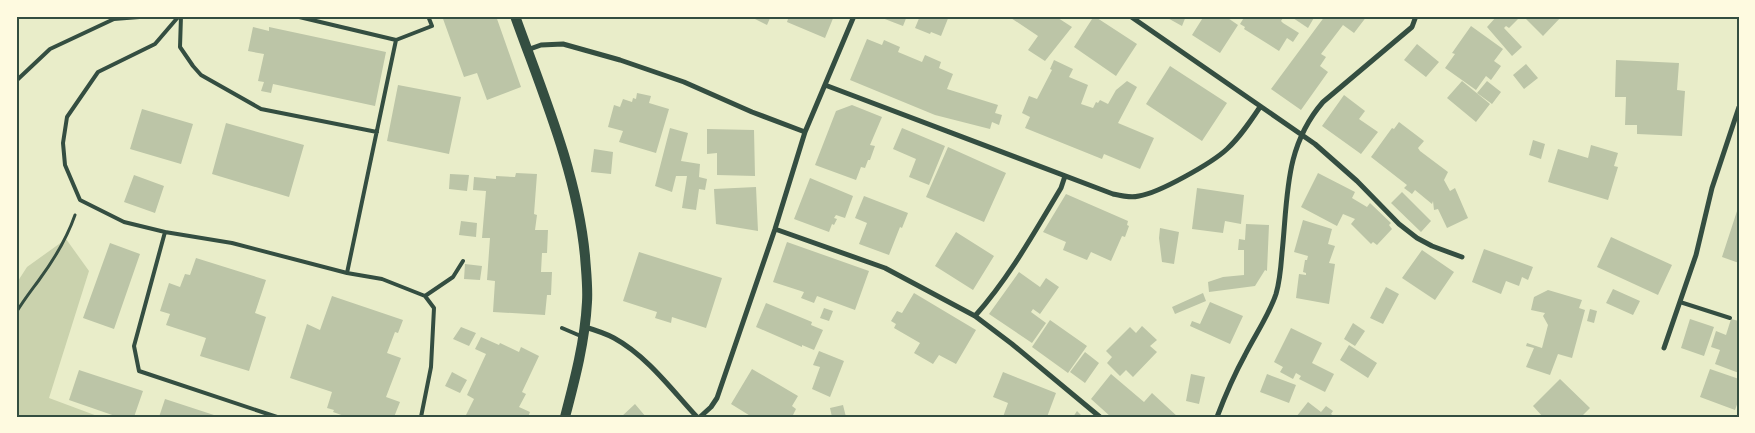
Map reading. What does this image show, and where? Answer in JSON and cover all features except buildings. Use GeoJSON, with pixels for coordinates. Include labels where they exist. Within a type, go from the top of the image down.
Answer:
{"type":"FeatureCollection","features":[{"type":"Feature","properties":{"kind":"main road"},"geometry":{"type":"LineString","coordinates":[[515,16],[558,136],[575,196],[583,234],[587,299],[585,332],[565,417]]}},
{"type":"Feature","properties":{"kind":"street"},"geometry":{"type":"LineString","coordinates":[[585,332],[614,338],[632,350],[653,369],[698,417],[711,407],[717,398],[775,229],[805,132],[854,16]]}},
{"type":"Feature","properties":{"kind":"street"},"geometry":{"type":"LineString","coordinates":[[1130,16],[1329,155],[1417,238],[1432,246],[1462,257]]}},
{"type":"Feature","properties":{"kind":"street"},"geometry":{"type":"LineString","coordinates":[[1217,417],[1244,356],[1276,294],[1280,275],[1290,171],[1294,152],[1301,134],[1311,116],[1323,102],[1412,26],[1416,16]]}},
{"type":"Feature","properties":{"kind":"street"},"geometry":{"type":"LineString","coordinates":[[527,50],[542,45],[563,44],[620,60],[684,82],[752,112],[805,132]]}},
{"type":"Feature","properties":{"kind":"street"},"geometry":{"type":"LineString","coordinates":[[825,85],[1113,194],[1128,197],[1148,193],[1214,160],[1227,150],[1243,132],[1260,107]]}},
{"type":"Feature","properties":{"kind":"street"},"geometry":{"type":"LineString","coordinates":[[1664,348],[1696,255],[1712,188],[1739,108]]}},
{"type":"Feature","properties":{"kind":"street"},"geometry":{"type":"LineString","coordinates":[[975,316],[989,301],[1011,271],[1061,188],[1065,176]]}},
{"type":"Feature","properties":{"kind":"street"},"geometry":{"type":"LineString","coordinates":[[775,229],[885,268],[975,316],[1100,417]]}},
{"type":"Feature","properties":{"kind":"lane"},"geometry":{"type":"LineString","coordinates":[[16,81],[50,49],[114,19],[152,16]]}},
{"type":"Feature","properties":{"kind":"lane"},"geometry":{"type":"LineString","coordinates":[[180,16],[180,47],[192,66],[201,75],[261,109],[377,132]]}},
{"type":"Feature","properties":{"kind":"lane"},"geometry":{"type":"LineString","coordinates":[[180,16],[155,44],[98,72],[67,117],[63,143],[65,165],[80,200],[124,222],[165,232],[232,243],[347,274],[382,279],[425,296],[434,308],[431,367],[421,417]]}},
{"type":"Feature","properties":{"kind":"lane"},"geometry":{"type":"LineString","coordinates":[[295,16],[396,40],[432,26],[428,16]]}},
{"type":"Feature","properties":{"kind":"lane"},"geometry":{"type":"LineString","coordinates":[[347,274],[396,40]]}},
{"type":"Feature","properties":{"kind":"lane"},"geometry":{"type":"LineString","coordinates":[[165,232],[134,346],[139,371],[277,417]]}},
{"type":"Feature","properties":{"kind":"lane"},"geometry":{"type":"LineString","coordinates":[[425,296],[453,277],[463,261]]}},
{"type":"Feature","properties":{"kind":"lane"},"geometry":{"type":"LineString","coordinates":[[1680,302],[1730,318]]}},
{"type":"Feature","properties":{"kind":"lane"},"geometry":{"type":"LineString","coordinates":[[562,328],[585,332]]}},
{"type":"Feature","properties":{"kind":"path"},"geometry":{"type":"LineString","coordinates":[[16,313],[70,230],[80,200]]}},
{"type":"Feature","properties":{"kind":"green space"},"geometry":{"type":"Polygon","coordinates":[[[66,239],[89,271],[49,398],[100,417],[16,417],[16,284],[27,267],[66,239]]]}}]}
